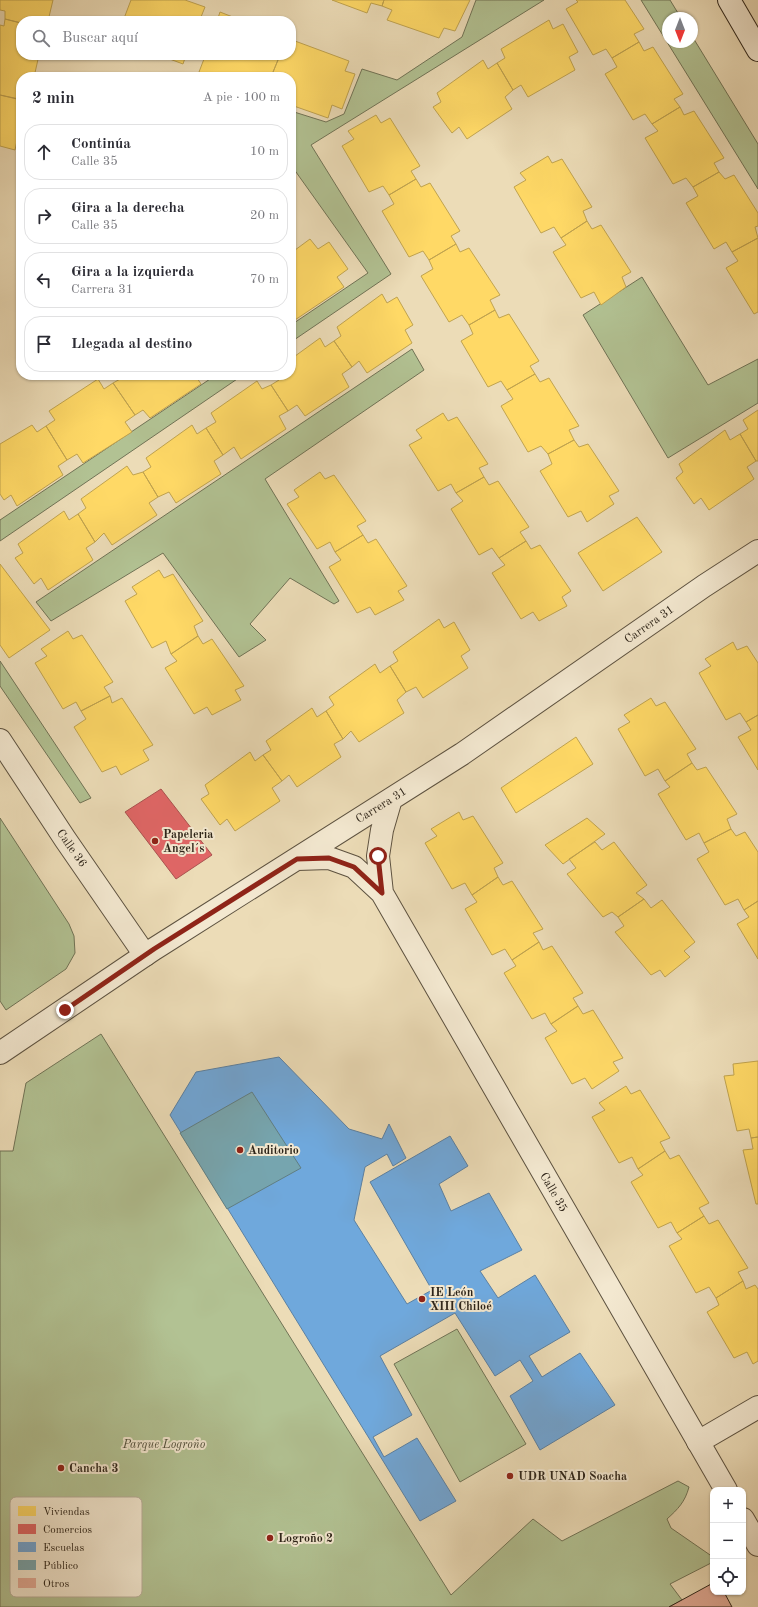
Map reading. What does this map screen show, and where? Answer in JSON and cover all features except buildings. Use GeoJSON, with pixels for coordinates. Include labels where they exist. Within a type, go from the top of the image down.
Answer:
{"type":"FeatureCollection","features":[{"type":"Feature","properties":{"kind":"street"},"geometry":{"type":"LineString","coordinates":[[729,0],[758,50]]}},
{"type":"Feature","properties":{"kind":"street","name":"Carrera 31"},"geometry":{"type":"LineString","coordinates":[[0,1053],[145,955],[462,754],[698,590],[758,551]]}},
{"type":"Feature","properties":{"kind":"street","name":"Calle 36"},"geometry":{"type":"LineString","coordinates":[[0,740],[65,839],[145,955]]}},
{"type":"Feature","properties":{"kind":"street","name":"Calle 35"},"geometry":{"type":"LineString","coordinates":[[382,893],[378,856],[382,830],[391,799]]}},
{"type":"Feature","properties":{"kind":"street","name":"Calle 35"},"geometry":{"type":"LineString","coordinates":[[297,859],[329,858],[354,867],[382,893],[724,1487]]}},
{"type":"Feature","properties":{"kind":"street"},"geometry":{"type":"LineString","coordinates":[[698,1442],[758,1407]]}},
{"type":"Feature","properties":{"kind":"street"},"geometry":{"type":"LineString","coordinates":[[745,1523],[758,1545]]}},
{"type":"Feature","properties":{"kind":"green space"},"geometry":{"type":"Polygon","coordinates":[[[476,0],[544,0],[311,145],[391,274],[296,339],[296,322],[368,273],[296,172],[296,113],[326,122],[344,114],[362,69],[397,80],[462,37],[476,0]]]}},
{"type":"Feature","properties":{"kind":"green space"},"geometry":{"type":"Polygon","coordinates":[[[641,0],[670,0],[677,12],[662,12],[662,34],[641,0]]]}},
{"type":"Feature","properties":{"kind":"green space"},"geometry":{"type":"Polygon","coordinates":[[[698,46],[758,144],[758,189],[671,48],[698,48],[698,46]]]}},
{"type":"Feature","properties":{"kind":"green space"},"geometry":{"type":"Polygon","coordinates":[[[642,277],[708,385],[758,359],[758,403],[668,458],[583,315],[642,277]]]}},
{"type":"Feature","properties":{"kind":"green space"},"geometry":{"type":"Polygon","coordinates":[[[412,349],[424,370],[265,479],[339,601],[334,604],[290,578],[250,624],[266,640],[239,657],[163,553],[51,621],[36,602],[412,349]]]}},
{"type":"Feature","properties":{"kind":"green space"},"geometry":{"type":"Polygon","coordinates":[[[209,380],[236,380],[0,541],[0,520],[209,380]]]}},
{"type":"Feature","properties":{"kind":"green space"},"geometry":{"type":"Polygon","coordinates":[[[0,661],[91,798],[80,803],[0,686],[0,661]]]}},
{"type":"Feature","properties":{"kind":"green space"},"geometry":{"type":"Polygon","coordinates":[[[0,818],[69,924],[74,936],[75,953],[66,969],[6,1010],[0,1001],[0,818]]]}},
{"type":"Feature","properties":{"kind":"green space","name":"Parque Logroño"},"geometry":{"type":"Polygon","coordinates":[[[101,1034],[451,1595],[533,1519],[562,1541],[678,1481],[689,1487],[681,1505],[667,1519],[671,1528],[710,1555],[710,1564],[670,1584],[682,1600],[669,1607],[0,1607],[0,1151],[13,1151],[26,1083],[101,1034]]]}},
{"type":"Feature","properties":{"kind":"green space"},"geometry":{"type":"Polygon","coordinates":[[[457,1329],[526,1444],[460,1482],[394,1364],[457,1329]]]}},
{"type":"Feature","properties":{"kind":"place","name":"Papeleria Angel´s"},"geometry":{"type":"Point","coordinates":[155,841]}},
{"type":"Feature","properties":{"kind":"place","name":"Auditorio"},"geometry":{"type":"Point","coordinates":[240,1150]}},
{"type":"Feature","properties":{"kind":"place","name":"IE León XIII Chiloé"},"geometry":{"type":"Point","coordinates":[422,1299]}},
{"type":"Feature","properties":{"kind":"place","name":"Cancha 3"},"geometry":{"type":"Point","coordinates":[61,1468]}},
{"type":"Feature","properties":{"kind":"place","name":"UDR UNAD Soacha"},"geometry":{"type":"Point","coordinates":[510,1476]}},
{"type":"Feature","properties":{"kind":"place","name":"Logroño 2"},"geometry":{"type":"Point","coordinates":[270,1538]}},
{"type":"Feature","properties":{"kind":"route"},"geometry":{"type":"LineString","coordinates":[[65,1010],[154,949],[297,859],[329,858],[354,867],[382,893],[378,856]]}}]}
